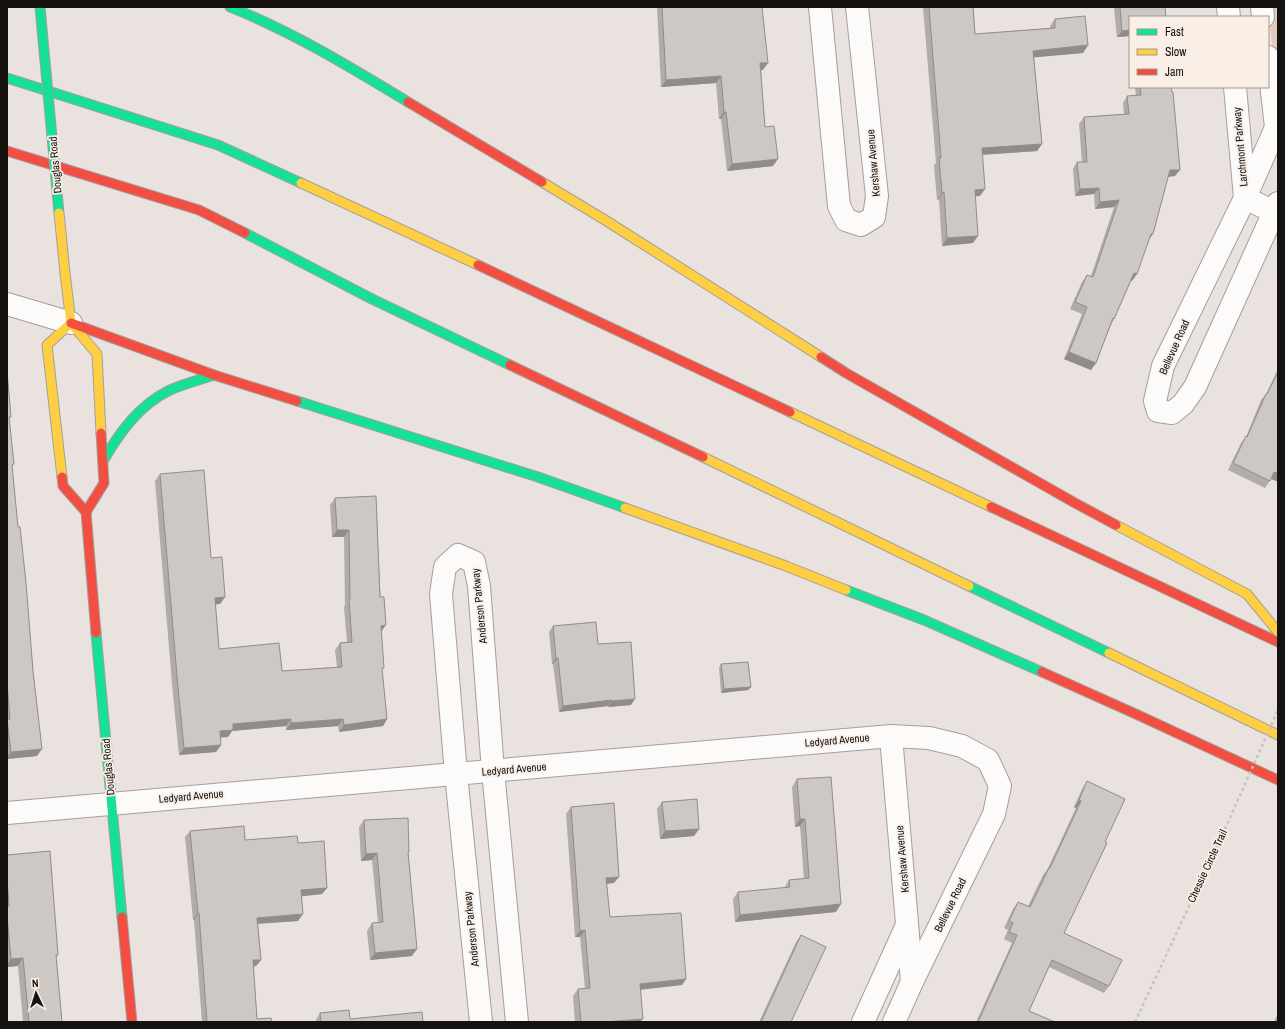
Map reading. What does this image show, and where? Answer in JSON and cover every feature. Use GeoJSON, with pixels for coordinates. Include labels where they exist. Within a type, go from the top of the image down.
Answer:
{"type":"FeatureCollection","features":[{"type":"Feature","properties":{"kind":"main road","name":"Douglas Road"},"geometry":{"type":"LineString","coordinates":[[40,7],[71,323]]}},
{"type":"Feature","properties":{"kind":"main road"},"geometry":{"type":"LineString","coordinates":[[230,7],[272,25],[329,54],[605,220],[846,373],[1075,503],[1247,594],[1278,632]]}},
{"type":"Feature","properties":{"kind":"main road"},"geometry":{"type":"LineString","coordinates":[[7,78],[218,145],[401,229],[1278,642]]}},
{"type":"Feature","properties":{"kind":"main road"},"geometry":{"type":"LineString","coordinates":[[7,151],[199,210],[372,299],[646,429],[1278,735]]}},
{"type":"Feature","properties":{"kind":"main road"},"geometry":{"type":"LineString","coordinates":[[71,323],[214,375],[538,477],[786,566],[924,620],[1138,715],[1278,780]]}},
{"type":"Feature","properties":{"kind":"main road"},"geometry":{"type":"LineString","coordinates":[[71,323],[97,354],[104,483],[86,512],[63,486],[47,345],[71,323]]}},
{"type":"Feature","properties":{"kind":"main road"},"geometry":{"type":"LineString","coordinates":[[103,461],[118,436],[146,405],[164,393],[214,375]]}},
{"type":"Feature","properties":{"kind":"main road","name":"Douglas Road"},"geometry":{"type":"LineString","coordinates":[[86,512],[111,803],[132,1022]]}},
{"type":"Feature","properties":{"kind":"street","name":"Kershaw Avenue"},"geometry":{"type":"LineString","coordinates":[[820,7],[839,206],[846,220],[861,226],[874,217],[877,196],[857,7]]}},
{"type":"Feature","properties":{"kind":"street"},"geometry":{"type":"LineString","coordinates":[[1269,65],[1277,126]]}},
{"type":"Feature","properties":{"kind":"street","name":"Larchmont Parkway"},"geometry":{"type":"LineString","coordinates":[[1235,88],[1244,198],[1276,207]]}},
{"type":"Feature","properties":{"kind":"street","name":"Bellevue Road"},"geometry":{"type":"LineString","coordinates":[[1276,207],[1195,387],[1183,404],[1172,414],[1158,411],[1155,401],[1163,366],[1277,126]]}},
{"type":"Feature","properties":{"kind":"street"},"geometry":{"type":"LineString","coordinates":[[7,304],[71,323]]}},
{"type":"Feature","properties":{"kind":"street","name":"Anderson Parkway"},"geometry":{"type":"LineString","coordinates":[[481,1022],[456,774],[441,594],[445,567],[458,554],[474,562],[479,586],[517,1022]]}},
{"type":"Feature","properties":{"kind":"street","name":"Kershaw Avenue"},"geometry":{"type":"LineString","coordinates":[[892,736],[912,982]]}},
{"type":"Feature","properties":{"kind":"street","name":"Ledyard Avenue"},"geometry":{"type":"LineString","coordinates":[[7,813],[892,736],[929,738],[962,746],[988,760],[1000,786]]}},
{"type":"Feature","properties":{"kind":"street","name":"Bellevue Road"},"geometry":{"type":"LineString","coordinates":[[894,1022],[994,814],[1000,786]]}},
{"type":"Feature","properties":{"kind":"street"},"geometry":{"type":"LineString","coordinates":[[863,1022],[907,924]]}},
{"type":"Feature","properties":{"kind":"path","name":"Chessie Circle Trail"},"geometry":{"type":"LineString","coordinates":[[1135,1022],[1225,829],[1278,710]]}},
{"type":"Feature","properties":{"kind":"shaded area"},"geometry":{"type":"Polygon","coordinates":[[[1268,7],[1278,7],[1278,68],[1274,62],[1268,7]]]}},
{"type":"Feature","properties":{"kind":"building"},"geometry":{"type":"Polygon","coordinates":[[[662,7],[762,7],[768,63],[760,63],[765,127],[774,126],[778,159],[732,164],[726,112],[724,112],[721,76],[666,80],[662,7]]]}},
{"type":"Feature","properties":{"kind":"building"},"geometry":{"type":"Polygon","coordinates":[[[929,7],[973,7],[975,34],[1055,28],[1055,19],[1085,16],[1088,45],[1033,51],[1042,144],[982,148],[985,189],[975,190],[978,236],[947,238],[944,192],[942,193],[939,158],[941,158],[929,7]]]}},
{"type":"Feature","properties":{"kind":"building"},"geometry":{"type":"Polygon","coordinates":[[[1120,7],[1165,7],[1166,16],[1129,16],[1129,30],[1122,31],[1120,7]]]}},
{"type":"Feature","properties":{"kind":"building"},"geometry":{"type":"Polygon","coordinates":[[[1140,88],[1171,88],[1173,92],[1180,170],[1170,170],[1153,234],[1151,234],[1137,274],[1134,273],[1114,319],[1113,318],[1096,363],[1069,352],[1087,307],[1075,302],[1087,275],[1093,277],[1119,200],[1100,202],[1099,188],[1080,189],[1077,162],[1087,162],[1084,117],[1129,114],[1127,96],[1141,95],[1140,88]]]}},
{"type":"Feature","properties":{"kind":"building"},"geometry":{"type":"Polygon","coordinates":[[[7,371],[11,417],[9,417],[14,464],[12,465],[18,527],[20,527],[26,583],[33,671],[42,749],[11,752],[7,719],[10,719],[7,682],[7,371]]]}},
{"type":"Feature","properties":{"kind":"building"},"geometry":{"type":"Polygon","coordinates":[[[1278,372],[1278,473],[1274,472],[1270,481],[1233,463],[1278,372]]]}},
{"type":"Feature","properties":{"kind":"building"},"geometry":{"type":"Polygon","coordinates":[[[204,470],[211,558],[222,557],[225,597],[215,598],[219,649],[279,643],[282,671],[342,667],[340,643],[352,642],[349,600],[349,530],[337,530],[335,498],[376,496],[380,597],[384,597],[386,625],[381,626],[384,668],[382,668],[387,719],[344,725],[343,719],[291,723],[291,719],[233,724],[233,730],[220,731],[221,745],[184,748],[160,474],[204,470]]]}},
{"type":"Feature","properties":{"kind":"building"},"geometry":{"type":"Polygon","coordinates":[[[596,622],[598,644],[631,642],[635,699],[612,700],[563,706],[553,626],[596,622]]]}},
{"type":"Feature","properties":{"kind":"building"},"geometry":{"type":"Polygon","coordinates":[[[748,662],[751,687],[724,689],[721,664],[748,662]]]}},
{"type":"Feature","properties":{"kind":"building"},"geometry":{"type":"Polygon","coordinates":[[[831,777],[841,904],[740,915],[738,892],[790,887],[789,880],[809,878],[805,819],[800,819],[797,779],[831,777]]]}},
{"type":"Feature","properties":{"kind":"building"},"geometry":{"type":"Polygon","coordinates":[[[1087,781],[1125,799],[1105,842],[1107,843],[1064,933],[1122,960],[1109,986],[1052,960],[1029,1011],[1055,1022],[978,1022],[1017,935],[1009,932],[1013,923],[1009,921],[1018,902],[1030,907],[1081,801],[1079,800],[1087,781]]]}},
{"type":"Feature","properties":{"kind":"building"},"geometry":{"type":"Polygon","coordinates":[[[697,799],[699,829],[665,831],[662,802],[697,799]]]}},
{"type":"Feature","properties":{"kind":"building"},"geometry":{"type":"Polygon","coordinates":[[[614,803],[619,877],[606,878],[610,917],[681,913],[686,979],[640,984],[643,1019],[581,1022],[578,989],[590,988],[585,930],[580,931],[571,807],[614,803]]]}},
{"type":"Feature","properties":{"kind":"building"},"geometry":{"type":"Polygon","coordinates":[[[408,818],[408,852],[417,949],[375,953],[372,923],[383,922],[377,853],[366,854],[364,820],[408,818]]]}},
{"type":"Feature","properties":{"kind":"building"},"geometry":{"type":"Polygon","coordinates":[[[244,826],[245,840],[297,836],[298,843],[324,841],[327,888],[301,890],[303,914],[257,918],[261,960],[253,960],[257,1019],[271,1018],[272,1022],[207,1022],[199,913],[190,831],[244,826]]]}},
{"type":"Feature","properties":{"kind":"building"},"geometry":{"type":"Polygon","coordinates":[[[50,851],[58,955],[56,955],[62,1022],[29,1022],[23,958],[11,959],[7,915],[7,906],[9,906],[7,855],[50,851]]]}},
{"type":"Feature","properties":{"kind":"building"},"geometry":{"type":"Polygon","coordinates":[[[801,935],[826,947],[791,1022],[761,1022],[801,935]]]}},
{"type":"Feature","properties":{"kind":"building"},"geometry":{"type":"Polygon","coordinates":[[[349,1010],[350,1019],[422,1012],[423,1022],[321,1022],[320,1013],[349,1010]]]}},
{"type":"Feature","properties":{"kind":"traffic: fast"},"geometry":{"type":"LineString","coordinates":[[40,7],[59,213]]}},
{"type":"Feature","properties":{"kind":"traffic: fast"},"geometry":{"type":"LineString","coordinates":[[230,7],[276,27],[299,39],[343,63],[408,102]]}},
{"type":"Feature","properties":{"kind":"traffic: fast"},"geometry":{"type":"LineString","coordinates":[[7,78],[218,145],[301,183]]}},
{"type":"Feature","properties":{"kind":"traffic: fast"},"geometry":{"type":"LineString","coordinates":[[245,233],[372,299],[510,365]]}},
{"type":"Feature","properties":{"kind":"traffic: fast"},"geometry":{"type":"LineString","coordinates":[[103,461],[123,430],[149,403],[170,390],[214,375]]}},
{"type":"Feature","properties":{"kind":"traffic: fast"},"geometry":{"type":"LineString","coordinates":[[297,401],[538,477],[625,508]]}},
{"type":"Feature","properties":{"kind":"traffic: fast"},"geometry":{"type":"LineString","coordinates":[[969,586],[1109,653]]}},
{"type":"Feature","properties":{"kind":"traffic: fast"},"geometry":{"type":"LineString","coordinates":[[846,590],[924,620],[1042,672]]}},
{"type":"Feature","properties":{"kind":"traffic: fast"},"geometry":{"type":"LineString","coordinates":[[96,633],[122,917]]}},
{"type":"Feature","properties":{"kind":"traffic: slow"},"geometry":{"type":"LineString","coordinates":[[542,182],[605,220],[821,357]]}},
{"type":"Feature","properties":{"kind":"traffic: slow"},"geometry":{"type":"LineString","coordinates":[[301,183],[478,265]]}},
{"type":"Feature","properties":{"kind":"traffic: slow"},"geometry":{"type":"LineString","coordinates":[[59,213],[65,273]]}},
{"type":"Feature","properties":{"kind":"traffic: slow"},"geometry":{"type":"LineString","coordinates":[[65,273],[71,323],[97,354],[101,433]]}},
{"type":"Feature","properties":{"kind":"traffic: slow"},"geometry":{"type":"LineString","coordinates":[[62,477],[47,345],[71,323]]}},
{"type":"Feature","properties":{"kind":"traffic: slow"},"geometry":{"type":"LineString","coordinates":[[790,412],[991,507]]}},
{"type":"Feature","properties":{"kind":"traffic: slow"},"geometry":{"type":"LineString","coordinates":[[703,457],[969,586]]}},
{"type":"Feature","properties":{"kind":"traffic: slow"},"geometry":{"type":"LineString","coordinates":[[625,508],[786,566],[846,590]]}},
{"type":"Feature","properties":{"kind":"traffic: slow"},"geometry":{"type":"LineString","coordinates":[[1116,525],[1247,594],[1278,632]]}},
{"type":"Feature","properties":{"kind":"traffic: slow"},"geometry":{"type":"LineString","coordinates":[[1109,653],[1278,735]]}},
{"type":"Feature","properties":{"kind":"traffic: jam"},"geometry":{"type":"LineString","coordinates":[[408,102],[542,182]]}},
{"type":"Feature","properties":{"kind":"traffic: jam"},"geometry":{"type":"LineString","coordinates":[[7,151],[199,210],[245,233]]}},
{"type":"Feature","properties":{"kind":"traffic: jam"},"geometry":{"type":"LineString","coordinates":[[478,265],[790,412]]}},
{"type":"Feature","properties":{"kind":"traffic: jam"},"geometry":{"type":"LineString","coordinates":[[71,323],[214,375],[297,401]]}},
{"type":"Feature","properties":{"kind":"traffic: jam"},"geometry":{"type":"LineString","coordinates":[[821,357],[846,373],[1116,525]]}},
{"type":"Feature","properties":{"kind":"traffic: jam"},"geometry":{"type":"LineString","coordinates":[[510,365],[703,457]]}},
{"type":"Feature","properties":{"kind":"traffic: jam"},"geometry":{"type":"LineString","coordinates":[[86,512],[104,483],[101,433]]}},
{"type":"Feature","properties":{"kind":"traffic: jam"},"geometry":{"type":"LineString","coordinates":[[62,477],[63,486],[86,512],[96,633]]}},
{"type":"Feature","properties":{"kind":"traffic: jam"},"geometry":{"type":"LineString","coordinates":[[991,507],[1278,642]]}},
{"type":"Feature","properties":{"kind":"traffic: jam"},"geometry":{"type":"LineString","coordinates":[[1042,672],[1278,780]]}},
{"type":"Feature","properties":{"kind":"traffic: jam"},"geometry":{"type":"LineString","coordinates":[[122,917],[132,1022]]}}]}
